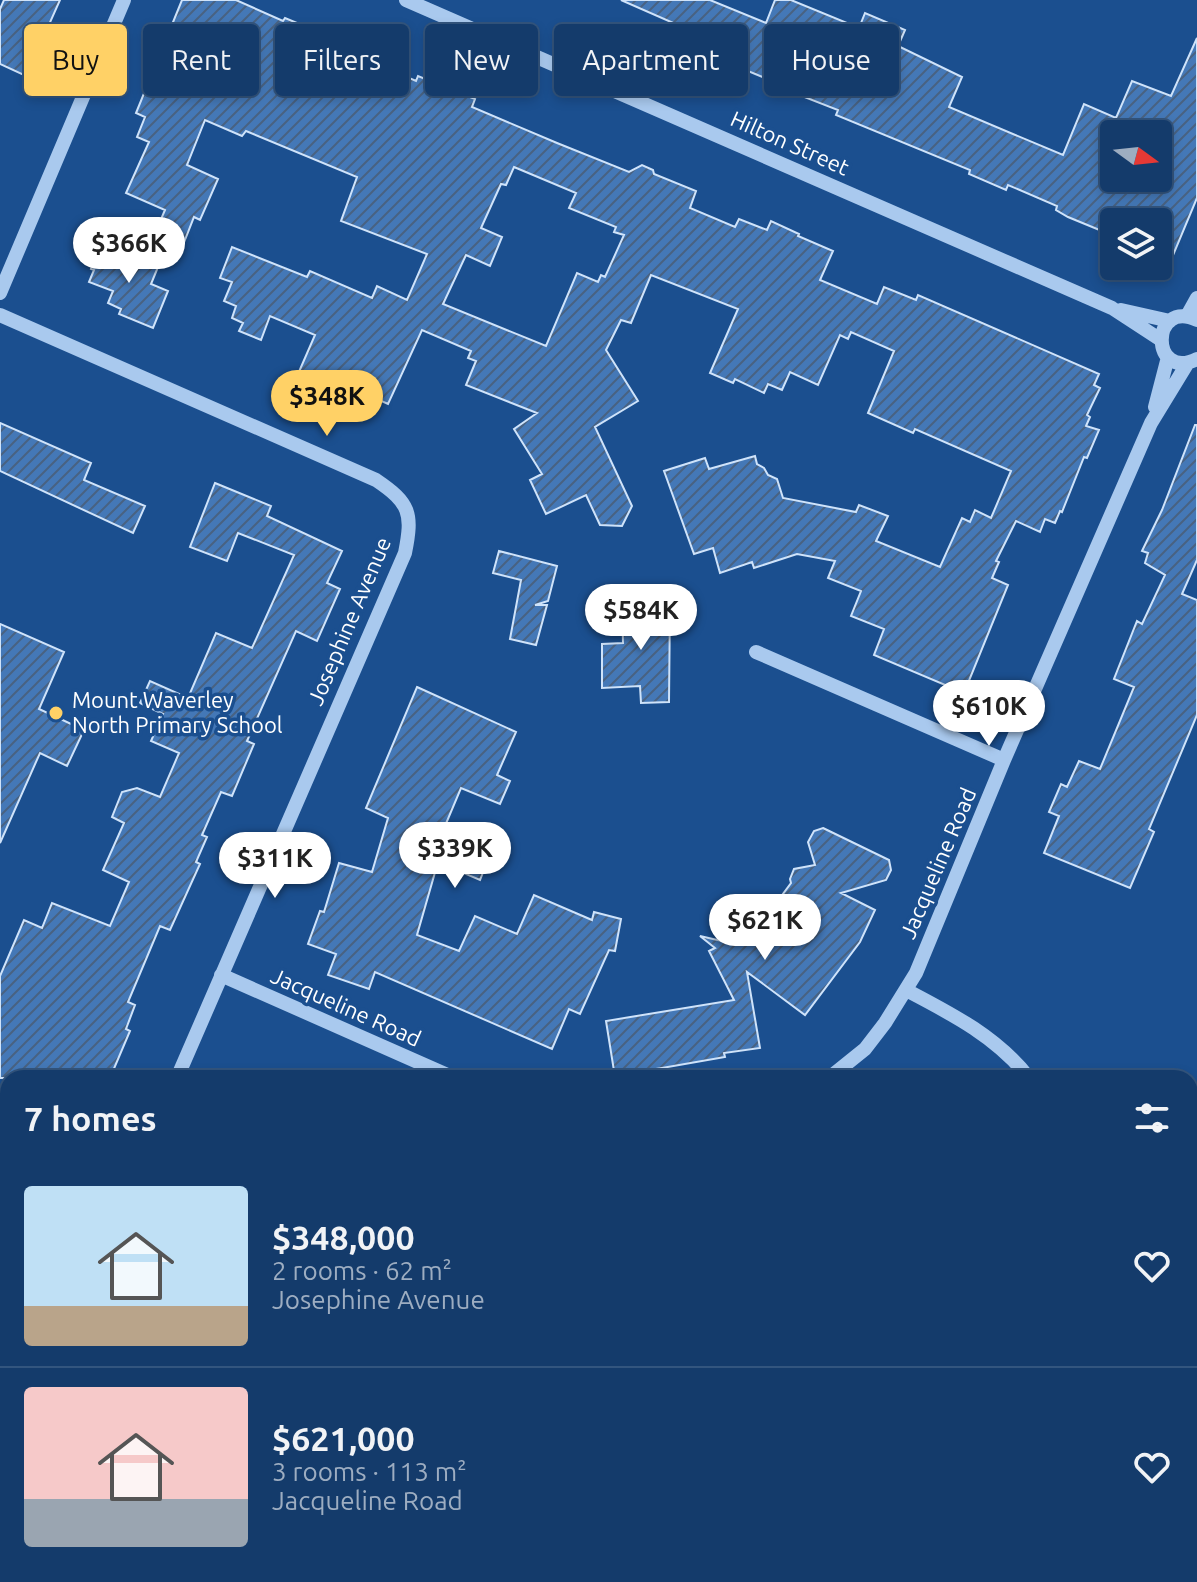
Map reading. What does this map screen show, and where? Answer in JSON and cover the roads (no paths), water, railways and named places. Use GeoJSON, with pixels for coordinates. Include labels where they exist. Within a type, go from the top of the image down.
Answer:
{"type":"FeatureCollection","features":[{"type":"Feature","properties":{"kind":"street"},"geometry":{"type":"LineString","coordinates":[[0,293],[124,0]]}},
{"type":"Feature","properties":{"kind":"street","name":"Hilton Street"},"geometry":{"type":"LineString","coordinates":[[406,0],[1112,308],[1161,340]]}},
{"type":"Feature","properties":{"kind":"street"},"geometry":{"type":"LineString","coordinates":[[1192,362],[1168,357],[1161,340],[1170,321],[1192,318],[1197,298]]}},
{"type":"Feature","properties":{"kind":"street","name":"Hilton Street"},"geometry":{"type":"LineString","coordinates":[[1112,308],[1170,321]]}},
{"type":"Feature","properties":{"kind":"street","name":"Josephine Avenue"},"geometry":{"type":"LineString","coordinates":[[0,315],[376,480],[395,493],[409,511],[410,529],[405,553],[180,1070]]}},
{"type":"Feature","properties":{"kind":"street","name":"Jacqueline Road"},"geometry":{"type":"LineString","coordinates":[[839,1070],[865,1049],[916,973],[1004,760],[1151,423],[1168,357]]}},
{"type":"Feature","properties":{"kind":"street","name":"Jacqueline Road"},"geometry":{"type":"LineString","coordinates":[[1151,423],[1192,362]]}},
{"type":"Feature","properties":{"kind":"street"},"geometry":{"type":"LineString","coordinates":[[756,652],[1004,760]]}},
{"type":"Feature","properties":{"kind":"street","name":"Jacqueline Road"},"geometry":{"type":"LineString","coordinates":[[221,975],[436,1070]]}},
{"type":"Feature","properties":{"kind":"street"},"geometry":{"type":"LineString","coordinates":[[906,990],[967,1022],[1023,1070]]}},
{"type":"Feature","properties":{"kind":"place","name":"Mount Waverley North Primary School"},"geometry":{"type":"Point","coordinates":[56,713]}}]}
